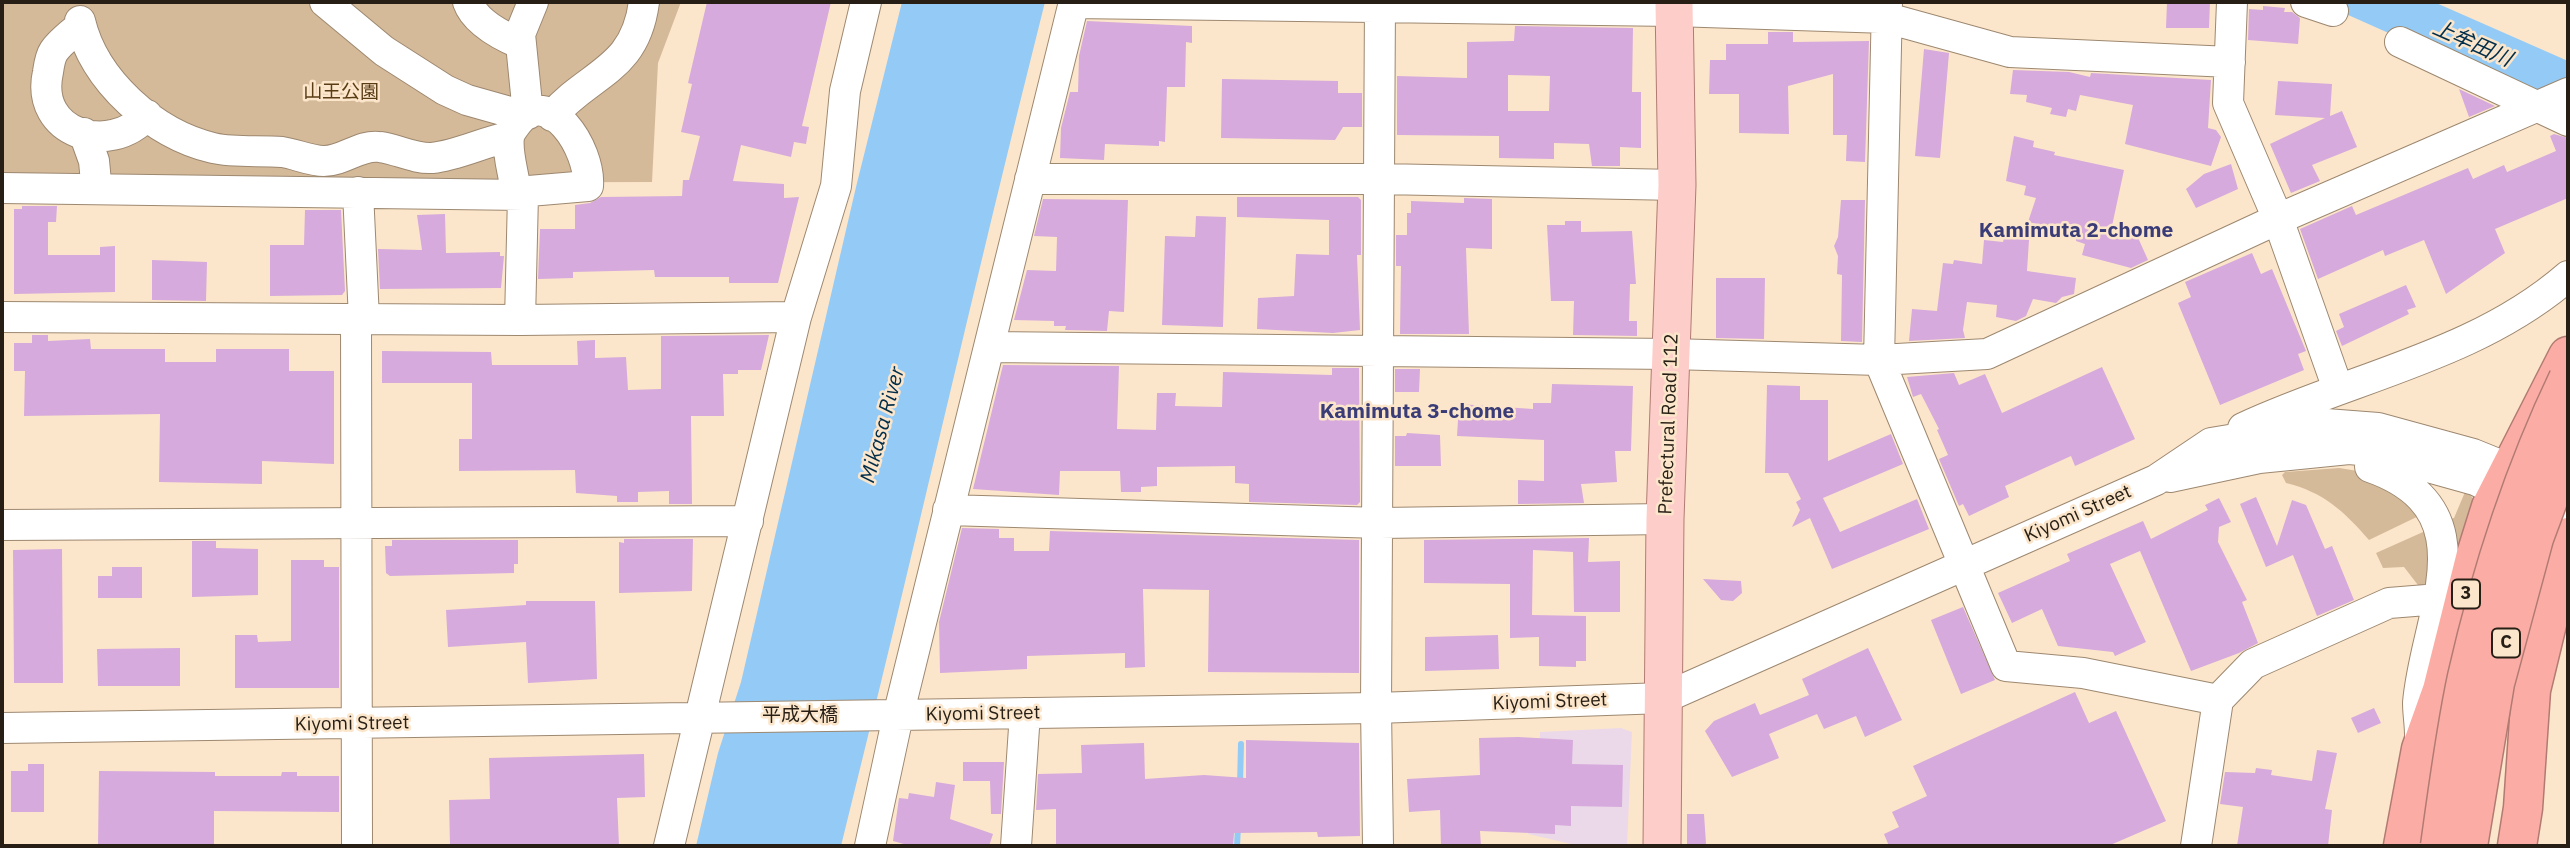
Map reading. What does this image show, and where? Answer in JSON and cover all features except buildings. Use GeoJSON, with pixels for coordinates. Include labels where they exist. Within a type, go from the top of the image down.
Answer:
{"type":"FeatureCollection","features":[{"type":"Feature","properties":{"kind":"highway","name":"3"},"geometry":{"type":"LineString","coordinates":[[2403,846],[2421,749],[2442,690],[2475,558],[2504,480],[2568,356]]}},
{"type":"Feature","properties":{"kind":"highway","name":"C"},"geometry":{"type":"LineString","coordinates":[[2491,843],[2462,792],[2467,678],[2507,533],[2545,428],[2568,379]]}},
{"type":"Feature","properties":{"kind":"highway","name":"C"},"geometry":{"type":"LineString","coordinates":[[2440,846],[2462,792],[2534,538],[2568,446]]}},
{"type":"Feature","properties":{"kind":"highway"},"geometry":{"type":"LineString","coordinates":[[2491,843],[2516,714],[2531,690],[2567,551]]}},
{"type":"Feature","properties":{"kind":"highway"},"geometry":{"type":"LineString","coordinates":[[2430,846],[2462,792]]}},
{"type":"Feature","properties":{"kind":"main road","name":"Prefectural Road 112"},"geometry":{"type":"LineString","coordinates":[[1662,846],[1665,519],[1677,185],[1674,6]]}},
{"type":"Feature","properties":{"kind":"street"},"geometry":{"type":"LineString","coordinates":[[2,188],[358,192],[587,186],[586,156],[575,136],[527,122],[506,111],[467,100],[445,90],[384,51],[325,2]]}},
{"type":"Feature","properties":{"kind":"street"},"geometry":{"type":"LineString","coordinates":[[468,2],[470,8],[491,27],[520,44]]}},
{"type":"Feature","properties":{"kind":"street"},"geometry":{"type":"LineString","coordinates":[[520,320],[522,189],[527,122],[520,34],[533,2]]}},
{"type":"Feature","properties":{"kind":"street"},"geometry":{"type":"LineString","coordinates":[[147,115],[120,134],[83,133],[67,128],[52,115],[46,103],[46,83],[54,51],[81,23],[104,72],[147,115],[196,142],[215,149],[287,153],[321,161],[341,160],[368,147],[380,147],[429,158],[456,154],[527,122],[611,68],[636,38],[644,2]]}},
{"type":"Feature","properties":{"kind":"street"},"geometry":{"type":"LineString","coordinates":[[669,846],[796,317],[836,186],[845,90],[866,2]]}},
{"type":"Feature","properties":{"kind":"street"},"geometry":{"type":"LineString","coordinates":[[870,846],[898,716],[1074,2],[1887,10],[2010,52],[2230,62]]}},
{"type":"Feature","properties":{"kind":"street"},"geometry":{"type":"LineString","coordinates":[[2232,2],[2228,103],[2278,219],[2338,389]]}},
{"type":"Feature","properties":{"kind":"street"},"geometry":{"type":"LineString","coordinates":[[1378,846],[1376,708],[1380,523],[1380,5]]}},
{"type":"Feature","properties":{"kind":"street"},"geometry":{"type":"LineString","coordinates":[[1887,10],[1880,360],[2006,666],[2083,673],[2218,700]]}},
{"type":"Feature","properties":{"kind":"street"},"geometry":{"type":"LineString","coordinates":[[2400,42],[2559,104]]}},
{"type":"Feature","properties":{"kind":"street"},"geometry":{"type":"LineString","coordinates":[[989,347],[1671,354],[1880,360],[1987,354],[2278,219],[2559,104]]}},
{"type":"Feature","properties":{"kind":"street"},"geometry":{"type":"LineString","coordinates":[[83,133],[94,161],[96,182]]}},
{"type":"Feature","properties":{"kind":"street"},"geometry":{"type":"LineString","coordinates":[[1030,179],[1381,179],[1677,185]]}},
{"type":"Feature","properties":{"kind":"street"},"geometry":{"type":"LineString","coordinates":[[357,846],[355,522],[360,319],[358,192]]}},
{"type":"Feature","properties":{"kind":"street"},"geometry":{"type":"LineString","coordinates":[[2211,443],[2291,406],[2460,345],[2525,309],[2568,276]]}},
{"type":"Feature","properties":{"kind":"street"},"geometry":{"type":"LineString","coordinates":[[2,317],[520,320],[796,317]]}},
{"type":"Feature","properties":{"kind":"street","name":"Kiyomi Street"},"geometry":{"type":"LineString","coordinates":[[898,716],[1376,708],[1664,698],[2156,480],[2211,443],[2326,424],[2378,428],[2473,454],[2504,480]]}},
{"type":"Feature","properties":{"kind":"street","name":"Kiyomi Street"},"geometry":{"type":"LineString","coordinates":[[2156,480],[2259,458],[2349,449],[2371,451],[2475,480],[2504,480]]}},
{"type":"Feature","properties":{"kind":"street"},"geometry":{"type":"LineString","coordinates":[[2371,451],[2370,467],[2410,487],[2430,509],[2444,547],[2445,571],[2418,702],[2421,749]]}},
{"type":"Feature","properties":{"kind":"street"},"geometry":{"type":"LineString","coordinates":[[2504,480],[2568,516]]}},
{"type":"Feature","properties":{"kind":"street"},"geometry":{"type":"LineString","coordinates":[[2504,480],[2567,551]]}},
{"type":"Feature","properties":{"kind":"street"},"geometry":{"type":"LineString","coordinates":[[948,510],[1380,523],[1665,519]]}},
{"type":"Feature","properties":{"kind":"street"},"geometry":{"type":"LineString","coordinates":[[2,525],[748,521]]}},
{"type":"Feature","properties":{"kind":"street"},"geometry":{"type":"LineString","coordinates":[[2196,846],[2218,700],[2253,664],[2389,603],[2439,599]]}},
{"type":"Feature","properties":{"kind":"street"},"geometry":{"type":"LineString","coordinates":[[1016,846],[1025,713]]}},
{"type":"Feature","properties":{"kind":"street","name":"平成大橋"},"geometry":{"type":"LineString","coordinates":[[702,717],[898,716]]}},
{"type":"Feature","properties":{"kind":"street","name":"Kiyomi Street"},"geometry":{"type":"LineString","coordinates":[[2,728],[702,717]]}},
{"type":"Feature","properties":{"kind":"shaded area"},"geometry":{"type":"Polygon","coordinates":[[[1621,728],[1632,732],[1627,846],[1580,846],[1528,834],[1538,785],[1540,732],[1621,728]]]}},
{"type":"Feature","properties":{"kind":"green space","name":"山王公園"},"geometry":{"type":"Polygon","coordinates":[[[2,2],[681,2],[658,63],[652,182],[12,184],[2,174],[2,2]]]}},
{"type":"Feature","properties":{"kind":"green space"},"geometry":{"type":"Polygon","coordinates":[[[2339,468],[2358,471],[2425,513],[2369,540],[2332,504],[2322,497],[2286,483],[2282,475],[2285,472],[2339,468]]]}},
{"type":"Feature","properties":{"kind":"green space"},"geometry":{"type":"Polygon","coordinates":[[[2465,492],[2475,501],[2456,550],[2450,519],[2454,518],[2465,492]]]}},
{"type":"Feature","properties":{"kind":"green space"},"geometry":{"type":"Polygon","coordinates":[[[2432,528],[2432,582],[2421,589],[2404,567],[2383,568],[2376,553],[2432,528]]]}},
{"type":"Feature","properties":{"kind":"water","name":"Mikasa River"},"geometry":{"type":"Polygon","coordinates":[[[902,2],[1045,2],[841,846],[696,846],[718,753],[741,682],[856,187],[902,2]]]}},
{"type":"Feature","properties":{"kind":"water","name":"上牟田川"},"geometry":{"type":"Polygon","coordinates":[[[2319,2],[2434,2],[2568,61],[2568,113],[2319,2]]]}},
{"type":"Feature","properties":{"kind":"waterway"},"geometry":{"type":"LineString","coordinates":[[1240,785],[1241,744]]}},
{"type":"Feature","properties":{"kind":"waterway"},"geometry":{"type":"LineString","coordinates":[[1237,846],[1238,827]]}},
{"type":"Feature","properties":{"kind":"district","name":"Kamimuta 2-chome"},"geometry":{"type":"Point","coordinates":[2076,231]}},
{"type":"Feature","properties":{"kind":"district","name":"Kamimuta 3-chome"},"geometry":{"type":"Point","coordinates":[1417,412]}}]}
